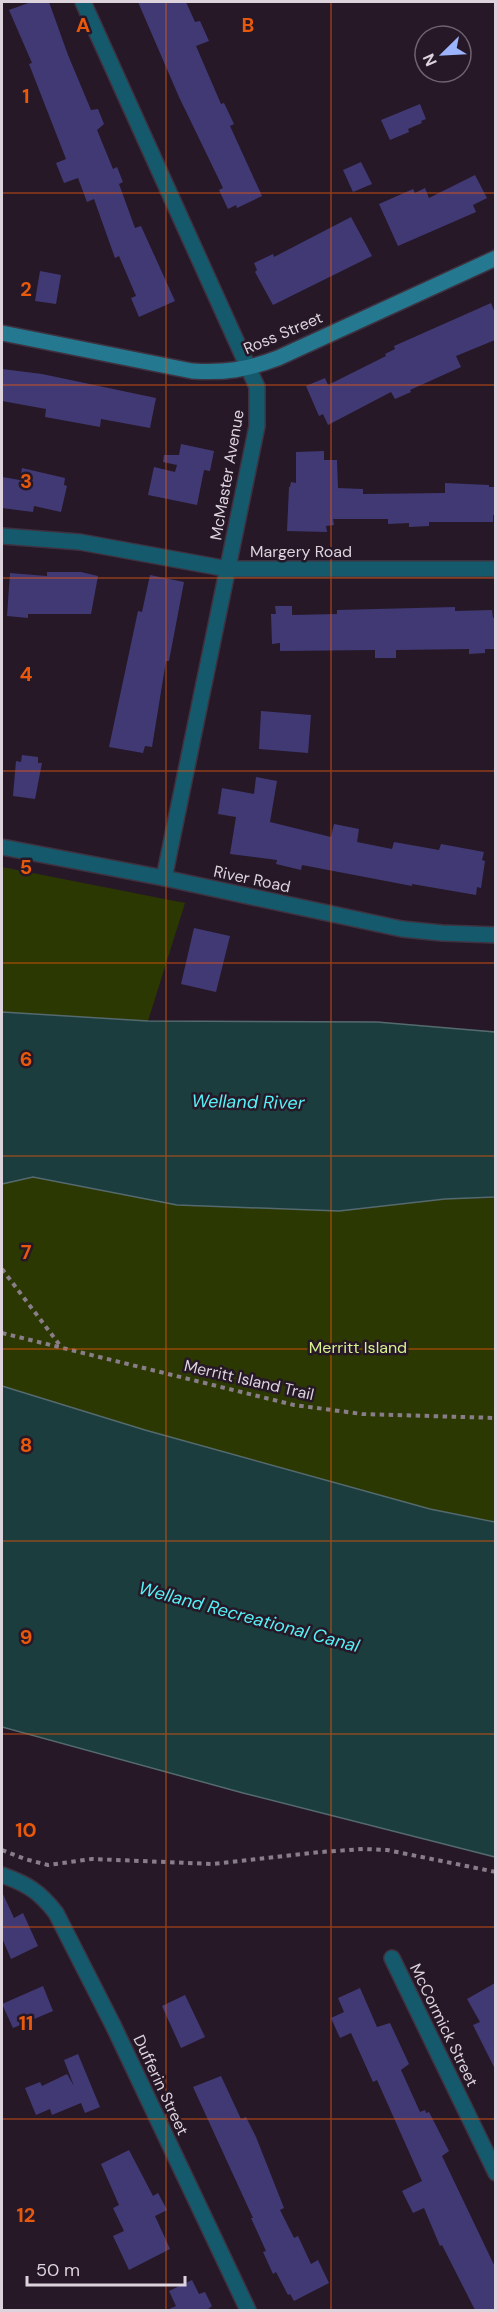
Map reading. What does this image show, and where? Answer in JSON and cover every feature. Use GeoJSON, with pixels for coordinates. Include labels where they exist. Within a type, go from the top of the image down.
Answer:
{"type":"FeatureCollection","features":[{"type":"Feature","properties":{"kind":"street","name":"McMaster Avenue"},"geometry":{"type":"LineString","coordinates":[[83,2],[256,387],[257,426],[164,878]]}},
{"type":"Feature","properties":{"kind":"street","name":"Ross Street"},"geometry":{"type":"LineString","coordinates":[[2,333],[192,371],[219,372],[249,368],[278,358],[495,258]]}},
{"type":"Feature","properties":{"kind":"street","name":"Margery Road"},"geometry":{"type":"LineString","coordinates":[[2,536],[80,542],[228,569],[495,569]]}},
{"type":"Feature","properties":{"kind":"street","name":"River Road"},"geometry":{"type":"LineString","coordinates":[[2,847],[164,878],[402,929],[495,935]]}},
{"type":"Feature","properties":{"kind":"street","name":"Dufferin Street"},"geometry":{"type":"LineString","coordinates":[[2,1875],[27,1884],[47,1901],[63,1926],[248,2310]]}},
{"type":"Feature","properties":{"kind":"street","name":"McCormick Street"},"geometry":{"type":"LineString","coordinates":[[392,1958],[495,2173]]}},
{"type":"Feature","properties":{"kind":"path"},"geometry":{"type":"LineString","coordinates":[[2,1269],[63,1349]]}},
{"type":"Feature","properties":{"kind":"path","name":"Merritt Island Trail"},"geometry":{"type":"LineString","coordinates":[[2,1332],[294,1405],[362,1414],[495,1418]]}},
{"type":"Feature","properties":{"kind":"path"},"geometry":{"type":"LineString","coordinates":[[2,1850],[48,1865],[92,1859],[213,1864],[331,1852],[387,1850],[495,1872]]}},
{"type":"Feature","properties":{"kind":"green space"},"geometry":{"type":"Polygon","coordinates":[[[2,867],[185,903],[148,1021],[2,1012],[2,867]]]}},
{"type":"Feature","properties":{"kind":"green space","name":"Merritt Island"},"geometry":{"type":"Polygon","coordinates":[[[33,1177],[177,1205],[339,1211],[445,1199],[495,1198],[495,1522],[430,1509],[145,1430],[2,1386],[2,1184],[33,1177]]]}},
{"type":"Feature","properties":{"kind":"water","name":"Welland River"},"geometry":{"type":"Polygon","coordinates":[[[2,1012],[148,1021],[377,1022],[495,1032],[495,1197],[445,1199],[339,1211],[177,1205],[33,1177],[2,1184],[2,1012]]]}},
{"type":"Feature","properties":{"kind":"water","name":"Welland Recreational Canal"},"geometry":{"type":"Polygon","coordinates":[[[2,1386],[145,1430],[430,1509],[495,1522],[495,1857],[243,1793],[2,1727],[2,1386]]]}},
{"type":"Feature","properties":{"kind":"building"},"geometry":{"type":"Polygon","coordinates":[[[31,2],[49,2],[91,110],[98,109],[104,124],[97,130],[113,169],[117,167],[123,182],[119,184],[135,228],[141,226],[175,301],[139,317],[131,298],[136,296],[119,256],[115,258],[94,199],[87,202],[78,178],[64,183],[56,163],[66,159],[29,64],[32,63],[9,10],[31,2]]]}},
{"type":"Feature","properties":{"kind":"building"},"geometry":{"type":"Polygon","coordinates":[[[138,2],[186,2],[195,22],[200,21],[209,41],[196,46],[221,104],[224,103],[234,124],[230,126],[262,196],[237,208],[236,205],[228,209],[219,190],[223,188],[179,97],[138,2]]]}},
{"type":"Feature","properties":{"kind":"building"},"geometry":{"type":"Polygon","coordinates":[[[420,104],[426,119],[408,129],[409,132],[390,140],[381,120],[420,104]]]}},
{"type":"Feature","properties":{"kind":"building"},"geometry":{"type":"Polygon","coordinates":[[[361,162],[372,184],[353,192],[343,170],[361,162]]]}},
{"type":"Feature","properties":{"kind":"building"},"geometry":{"type":"Polygon","coordinates":[[[475,175],[487,198],[473,205],[476,212],[398,246],[379,204],[413,189],[415,193],[425,188],[429,198],[475,175]]]}},
{"type":"Feature","properties":{"kind":"building"},"geometry":{"type":"Polygon","coordinates":[[[351,217],[372,256],[273,305],[255,272],[257,270],[254,263],[273,254],[274,257],[351,217]]]}},
{"type":"Feature","properties":{"kind":"building"},"geometry":{"type":"Polygon","coordinates":[[[40,271],[61,275],[56,304],[35,301],[40,271]]]}},
{"type":"Feature","properties":{"kind":"building"},"geometry":{"type":"Polygon","coordinates":[[[491,303],[495,313],[495,340],[456,356],[461,367],[395,399],[391,392],[328,425],[323,414],[319,416],[306,386],[325,378],[328,385],[386,356],[385,354],[395,349],[394,346],[491,303]]]}},
{"type":"Feature","properties":{"kind":"building"},"geometry":{"type":"Polygon","coordinates":[[[2,369],[42,374],[156,398],[150,428],[101,419],[100,427],[45,417],[46,409],[2,401],[2,369]]]}},
{"type":"Feature","properties":{"kind":"building"},"geometry":{"type":"Polygon","coordinates":[[[181,444],[214,451],[210,471],[204,470],[197,505],[148,495],[154,467],[175,472],[177,465],[163,462],[164,455],[179,455],[181,444]]]}},
{"type":"Feature","properties":{"kind":"building"},"geometry":{"type":"Polygon","coordinates":[[[324,451],[324,460],[337,460],[338,488],[363,489],[363,494],[445,493],[445,483],[495,487],[493,522],[429,522],[429,526],[409,527],[409,523],[388,524],[388,519],[333,519],[334,525],[326,526],[327,532],[287,531],[289,487],[291,482],[296,483],[296,452],[324,451]]]}},
{"type":"Feature","properties":{"kind":"building"},"geometry":{"type":"Polygon","coordinates":[[[22,468],[65,478],[64,485],[67,486],[61,512],[34,506],[33,512],[2,508],[2,477],[20,480],[22,468]]]}},
{"type":"Feature","properties":{"kind":"building"},"geometry":{"type":"Polygon","coordinates":[[[47,572],[81,572],[98,576],[91,614],[28,614],[28,618],[7,616],[10,573],[47,576],[47,572]]]}},
{"type":"Feature","properties":{"kind":"building"},"geometry":{"type":"Polygon","coordinates":[[[150,575],[184,582],[169,661],[166,661],[152,747],[145,746],[143,753],[109,747],[138,611],[142,612],[150,575]]]}},
{"type":"Feature","properties":{"kind":"building"},"geometry":{"type":"Polygon","coordinates":[[[275,606],[292,606],[292,615],[337,614],[337,610],[455,607],[455,611],[492,610],[493,618],[495,618],[495,649],[485,649],[485,653],[469,654],[469,649],[396,650],[396,658],[375,658],[375,650],[280,651],[280,643],[272,644],[271,614],[276,614],[275,606]]]}},
{"type":"Feature","properties":{"kind":"building"},"geometry":{"type":"Polygon","coordinates":[[[261,711],[311,715],[308,753],[259,749],[261,711]]]}},
{"type":"Feature","properties":{"kind":"building"},"geometry":{"type":"Polygon","coordinates":[[[22,755],[38,757],[38,763],[42,763],[35,799],[13,796],[16,761],[21,762],[22,755]]]}},
{"type":"Feature","properties":{"kind":"building"},"geometry":{"type":"Polygon","coordinates":[[[256,777],[277,781],[270,822],[331,837],[334,824],[359,829],[357,842],[392,849],[394,842],[439,850],[441,844],[484,852],[481,888],[477,887],[476,895],[412,884],[412,886],[302,865],[301,870],[276,864],[277,860],[230,854],[236,817],[218,814],[222,788],[254,794],[256,777]]]}},
{"type":"Feature","properties":{"kind":"building"},"geometry":{"type":"Polygon","coordinates":[[[194,928],[230,936],[216,992],[181,984],[194,928]]]}},
{"type":"Feature","properties":{"kind":"building"},"geometry":{"type":"Polygon","coordinates":[[[2,1892],[14,1918],[23,1913],[38,1946],[11,1959],[2,1938],[2,1892]]]}},
{"type":"Feature","properties":{"kind":"building"},"geometry":{"type":"Polygon","coordinates":[[[495,1983],[495,2069],[473,2025],[480,2022],[467,1999],[495,1983]]]}},
{"type":"Feature","properties":{"kind":"building"},"geometry":{"type":"Polygon","coordinates":[[[43,1986],[53,2011],[13,2028],[2,2004],[43,1986]]]}},
{"type":"Feature","properties":{"kind":"building"},"geometry":{"type":"Polygon","coordinates":[[[360,1988],[377,2027],[390,2023],[409,2064],[401,2070],[420,2112],[425,2110],[426,2113],[429,2112],[449,2151],[442,2156],[495,2267],[495,2310],[475,2310],[442,2245],[440,2246],[424,2208],[413,2213],[402,2191],[422,2181],[377,2080],[373,2082],[351,2033],[340,2038],[331,2018],[344,2012],[338,1998],[360,1988]]]}},
{"type":"Feature","properties":{"kind":"building"},"geometry":{"type":"Polygon","coordinates":[[[185,1995],[205,2037],[181,2048],[162,2006],[185,1995]]]}},
{"type":"Feature","properties":{"kind":"building"},"geometry":{"type":"Polygon","coordinates":[[[78,2054],[100,2107],[85,2113],[81,2103],[52,2115],[50,2109],[36,2115],[25,2088],[40,2082],[42,2086],[67,2074],[74,2086],[64,2060],[78,2054]]]}},
{"type":"Feature","properties":{"kind":"building"},"geometry":{"type":"Polygon","coordinates":[[[221,2076],[241,2119],[246,2117],[256,2137],[284,2208],[280,2210],[294,2238],[298,2236],[311,2264],[318,2260],[329,2283],[294,2301],[290,2294],[288,2295],[276,2272],[273,2274],[263,2252],[266,2251],[251,2218],[253,2218],[193,2087],[221,2076]]]}},
{"type":"Feature","properties":{"kind":"building"},"geometry":{"type":"Polygon","coordinates":[[[129,2150],[153,2196],[158,2193],[167,2210],[155,2216],[170,2249],[129,2270],[113,2236],[124,2231],[113,2208],[119,2205],[101,2164],[129,2150]]]}},
{"type":"Feature","properties":{"kind":"building"},"geometry":{"type":"Polygon","coordinates":[[[192,2280],[199,2294],[205,2292],[212,2306],[207,2310],[167,2310],[176,2306],[169,2291],[192,2280]]]}}]}
